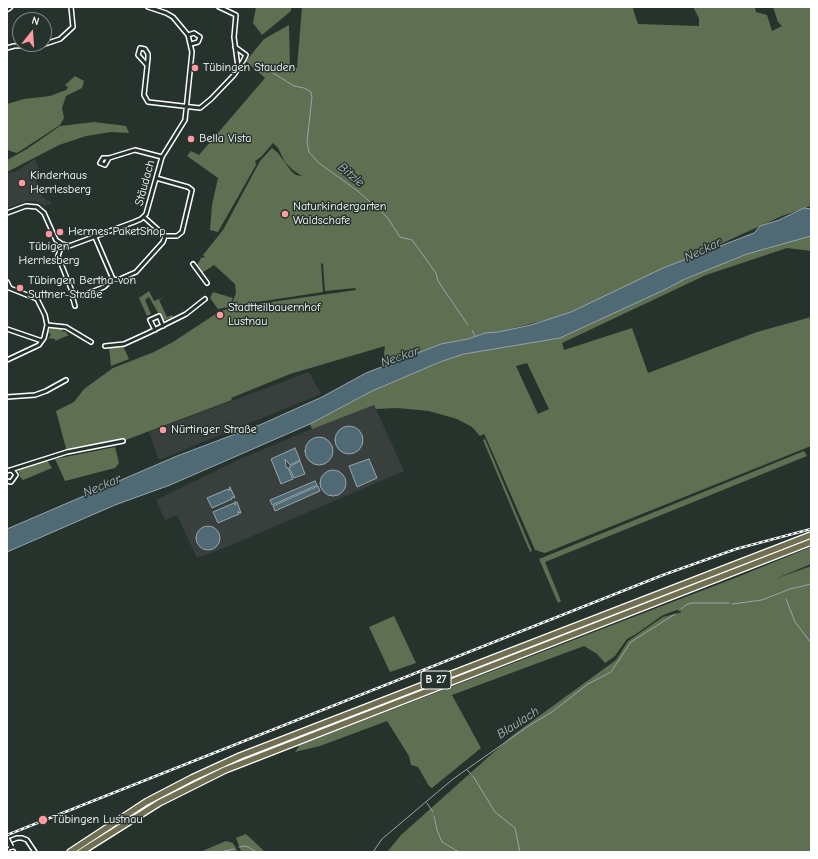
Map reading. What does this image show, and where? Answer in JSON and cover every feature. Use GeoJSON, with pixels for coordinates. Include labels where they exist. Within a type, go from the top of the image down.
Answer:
{"type":"FeatureCollection","features":[{"type":"Feature","properties":{"kind":"highway","name":"B 27"},"geometry":{"type":"LineString","coordinates":[[70,852],[141,805],[188,780],[235,758],[811,535]]}},
{"type":"Feature","properties":{"kind":"highway","name":"B 27"},"geometry":{"type":"LineString","coordinates":[[81,852],[150,807],[225,770],[811,542]]}},
{"type":"Feature","properties":{"kind":"street"},"geometry":{"type":"LineString","coordinates":[[7,48],[14,46],[42,45],[60,39],[73,27],[70,7]]}},
{"type":"Feature","properties":{"kind":"street","name":"Stäudach"},"geometry":{"type":"LineString","coordinates":[[62,244],[73,245],[144,217],[148,208],[162,157],[184,124],[187,107],[191,44],[188,35],[170,15],[148,7]]}},
{"type":"Feature","properties":{"kind":"street"},"geometry":{"type":"LineString","coordinates":[[219,7],[236,15],[234,33],[238,67]]}},
{"type":"Feature","properties":{"kind":"street","name":"Stäudach"},"geometry":{"type":"LineString","coordinates":[[188,35],[194,33],[200,37],[198,42],[191,44]]}},
{"type":"Feature","properties":{"kind":"street"},"geometry":{"type":"LineString","coordinates":[[147,65],[138,54],[138,50],[141,48],[147,52],[147,65],[144,91],[146,100],[152,103],[200,108],[205,105],[234,75],[246,55],[235,47]]}},
{"type":"Feature","properties":{"kind":"street"},"geometry":{"type":"LineString","coordinates":[[109,158],[135,150],[162,157]]}},
{"type":"Feature","properties":{"kind":"street"},"geometry":{"type":"LineString","coordinates":[[144,217],[165,236],[177,236],[182,232],[192,190],[188,187],[156,178]]}},
{"type":"Feature","properties":{"kind":"street"},"geometry":{"type":"LineString","coordinates":[[7,213],[26,206],[37,207],[44,213],[54,238],[62,244],[58,256],[72,291],[75,294],[84,295],[110,284],[113,279]]}},
{"type":"Feature","properties":{"kind":"street"},"geometry":{"type":"LineString","coordinates":[[113,279],[118,280],[136,272],[163,242],[165,236]]}},
{"type":"Feature","properties":{"kind":"street"},"geometry":{"type":"LineString","coordinates":[[95,237],[113,279]]}},
{"type":"Feature","properties":{"kind":"street"},"geometry":{"type":"LineString","coordinates":[[193,264],[207,283]]}},
{"type":"Feature","properties":{"kind":"street"},"geometry":{"type":"LineString","coordinates":[[7,282],[8,288],[37,299],[45,315],[47,325],[42,341],[35,348],[7,360]]}},
{"type":"Feature","properties":{"kind":"street"},"geometry":{"type":"LineString","coordinates":[[75,294],[73,299],[75,306]]}},
{"type":"Feature","properties":{"kind":"street"},"geometry":{"type":"LineString","coordinates":[[106,346],[124,344],[164,326],[186,314],[205,299]]}},
{"type":"Feature","properties":{"kind":"street"},"geometry":{"type":"LineString","coordinates":[[155,330],[150,320],[159,316],[164,326]]}},
{"type":"Feature","properties":{"kind":"street"},"geometry":{"type":"LineString","coordinates":[[47,325],[66,327],[91,342]]}},
{"type":"Feature","properties":{"kind":"street"},"geometry":{"type":"LineString","coordinates":[[7,329],[42,341]]}},
{"type":"Feature","properties":{"kind":"street"},"geometry":{"type":"LineString","coordinates":[[7,397],[20,397],[41,393],[66,380]]}},
{"type":"Feature","properties":{"kind":"street"},"geometry":{"type":"LineString","coordinates":[[8,471],[67,452],[123,441]]}},
{"type":"Feature","properties":{"kind":"street"},"geometry":{"type":"LineString","coordinates":[[7,481],[11,482],[16,475],[13,471],[8,471]]}},
{"type":"Feature","properties":{"kind":"street"},"geometry":{"type":"LineString","coordinates":[[13,851],[7,840],[22,838],[27,840],[35,852]]}},
{"type":"Feature","properties":{"kind":"shaded area","name":"Kinderhaus Herrlesberg"},"geometry":{"type":"Polygon","coordinates":[[[35,159],[42,178],[36,180],[38,189],[43,198],[45,198],[46,201],[50,200],[52,204],[44,206],[36,201],[27,201],[7,208],[7,173],[15,172],[35,159]]]}},
{"type":"Feature","properties":{"kind":"shaded area"},"geometry":{"type":"Polygon","coordinates":[[[309,372],[321,394],[159,460],[149,432],[309,372]]]}},
{"type":"Feature","properties":{"kind":"shaded area"},"geometry":{"type":"Polygon","coordinates":[[[374,405],[404,471],[229,546],[197,558],[177,515],[165,520],[156,500],[238,460],[328,422],[374,405]]]}},
{"type":"Feature","properties":{"kind":"green space"},"geometry":{"type":"Polygon","coordinates":[[[256,7],[291,7],[291,11],[262,35],[253,23],[256,7]]]}},
{"type":"Feature","properties":{"kind":"green space"},"geometry":{"type":"Polygon","coordinates":[[[302,7],[634,7],[633,9],[638,24],[699,26],[699,18],[693,7],[755,7],[756,12],[767,15],[772,31],[782,26],[778,22],[773,7],[810,7],[811,206],[782,216],[571,312],[550,319],[441,344],[387,364],[384,354],[385,346],[290,374],[231,398],[232,400],[123,441],[67,452],[56,411],[74,402],[84,389],[113,368],[154,352],[173,342],[217,313],[229,308],[356,290],[355,288],[325,291],[323,264],[321,263],[323,292],[231,306],[236,293],[235,284],[214,265],[202,273],[197,265],[201,258],[205,257],[203,255],[223,230],[260,161],[272,148],[278,153],[292,172],[296,175],[302,176],[285,162],[278,148],[273,143],[261,157],[255,161],[256,165],[218,232],[210,230],[212,205],[218,178],[187,156],[191,151],[199,155],[265,78],[246,61],[264,39],[289,25],[290,66],[297,68],[302,7]]]}},
{"type":"Feature","properties":{"kind":"green space"},"geometry":{"type":"Polygon","coordinates":[[[75,76],[84,81],[82,88],[66,96],[62,108],[64,118],[60,125],[17,153],[7,150],[7,104],[24,99],[50,96],[66,90],[68,87],[65,85],[75,76]]]}},
{"type":"Feature","properties":{"kind":"green space"},"geometry":{"type":"Polygon","coordinates":[[[94,122],[126,126],[129,133],[111,132],[86,136],[59,145],[7,172],[7,160],[27,149],[60,126],[94,122]]]}},
{"type":"Feature","properties":{"kind":"green space"},"geometry":{"type":"Polygon","coordinates":[[[811,236],[811,251],[787,248],[706,275],[562,343],[564,350],[632,328],[648,373],[757,332],[811,317],[811,446],[545,553],[535,550],[484,434],[480,436],[472,427],[457,419],[429,411],[397,408],[376,409],[374,405],[312,429],[310,424],[372,391],[440,362],[464,354],[560,338],[685,279],[747,254],[811,236]],[[527,363],[516,366],[538,414],[549,409],[527,363]]]}},
{"type":"Feature","properties":{"kind":"green space"},"geometry":{"type":"Polygon","coordinates":[[[149,291],[154,301],[164,297],[159,300],[167,317],[172,315],[173,317],[163,321],[149,297],[145,300],[151,314],[147,316],[139,298],[149,291]]]}},
{"type":"Feature","properties":{"kind":"green space"},"geometry":{"type":"Polygon","coordinates":[[[213,292],[233,298],[229,307],[218,309],[210,298],[213,292]]]}},
{"type":"Feature","properties":{"kind":"green space"},"geometry":{"type":"Polygon","coordinates":[[[51,328],[62,328],[62,331],[65,332],[67,330],[66,333],[69,335],[55,341],[55,339],[46,338],[49,338],[51,334],[48,333],[51,328]]]}},
{"type":"Feature","properties":{"kind":"green space"},"geometry":{"type":"Polygon","coordinates":[[[123,346],[129,359],[111,366],[109,347],[123,346]]]}},
{"type":"Feature","properties":{"kind":"green space"},"geometry":{"type":"Polygon","coordinates":[[[485,439],[532,551],[530,552],[483,440],[485,439]]]}},
{"type":"Feature","properties":{"kind":"green space"},"geometry":{"type":"Polygon","coordinates":[[[115,447],[119,463],[115,468],[65,481],[55,459],[115,447]]]}},
{"type":"Feature","properties":{"kind":"green space"},"geometry":{"type":"Polygon","coordinates":[[[804,451],[807,456],[545,562],[561,601],[558,603],[539,559],[804,451]]]}},
{"type":"Feature","properties":{"kind":"green space"},"geometry":{"type":"Polygon","coordinates":[[[47,460],[52,468],[23,480],[20,477],[18,469],[47,460]]]}},
{"type":"Feature","properties":{"kind":"green space"},"geometry":{"type":"Polygon","coordinates":[[[811,547],[811,564],[775,579],[811,566],[811,852],[387,852],[401,835],[513,735],[616,660],[628,641],[663,617],[682,612],[677,610],[663,615],[627,639],[615,656],[605,663],[597,654],[584,646],[452,695],[481,748],[432,788],[429,786],[418,767],[411,765],[409,756],[387,721],[320,746],[295,752],[300,745],[735,578],[811,547]]]}},
{"type":"Feature","properties":{"kind":"green space"},"geometry":{"type":"Polygon","coordinates":[[[394,616],[416,663],[390,672],[369,627],[394,616]]]}},
{"type":"Feature","properties":{"kind":"green space"},"geometry":{"type":"Polygon","coordinates":[[[246,834],[265,852],[241,851],[236,838],[246,834]]]}},
{"type":"Feature","properties":{"kind":"green space"},"geometry":{"type":"Polygon","coordinates":[[[226,841],[233,843],[238,852],[200,852],[226,841]]]}},
{"type":"Feature","properties":{"kind":"water"},"geometry":{"type":"Polygon","coordinates":[[[804,208],[811,209],[811,236],[747,254],[685,279],[560,338],[464,354],[440,362],[372,391],[310,424],[170,485],[115,505],[7,552],[7,529],[177,456],[262,424],[322,397],[366,373],[441,344],[468,339],[485,333],[498,332],[531,325],[571,312],[663,268],[754,233],[760,226],[779,220],[804,208]]]}},
{"type":"Feature","properties":{"kind":"water"},"geometry":{"type":"Polygon","coordinates":[[[349,426],[359,430],[363,440],[359,450],[349,454],[339,450],[335,440],[339,430],[349,426]]]}},
{"type":"Feature","properties":{"kind":"water"},"geometry":{"type":"Polygon","coordinates":[[[319,437],[329,441],[333,451],[329,461],[319,465],[309,461],[305,451],[309,441],[319,437]]]}},
{"type":"Feature","properties":{"kind":"water"},"geometry":{"type":"Polygon","coordinates":[[[295,448],[300,460],[290,465],[285,459],[286,467],[288,468],[293,479],[281,484],[271,459],[295,448]]]}},
{"type":"Feature","properties":{"kind":"water"},"geometry":{"type":"Polygon","coordinates":[[[369,459],[377,478],[357,487],[349,466],[369,459]]]}},
{"type":"Feature","properties":{"kind":"water"},"geometry":{"type":"Polygon","coordinates":[[[300,461],[305,474],[294,478],[289,467],[300,461]]]}},
{"type":"Feature","properties":{"kind":"water"},"geometry":{"type":"Polygon","coordinates":[[[333,470],[342,474],[346,483],[342,492],[333,496],[324,492],[320,483],[324,474],[333,470]]]}},
{"type":"Feature","properties":{"kind":"water"},"geometry":{"type":"Polygon","coordinates":[[[315,481],[317,485],[272,505],[270,500],[315,481]]]}},
{"type":"Feature","properties":{"kind":"water"},"geometry":{"type":"Polygon","coordinates":[[[318,486],[320,491],[275,511],[273,506],[318,486]]]}},
{"type":"Feature","properties":{"kind":"water"},"geometry":{"type":"Polygon","coordinates":[[[230,487],[235,498],[232,497],[232,499],[212,508],[207,498],[228,489],[229,491],[230,487]]]}},
{"type":"Feature","properties":{"kind":"water"},"geometry":{"type":"Polygon","coordinates":[[[235,502],[237,502],[241,513],[238,511],[239,514],[218,523],[213,512],[234,503],[235,505],[235,502]]]}},
{"type":"Feature","properties":{"kind":"water"},"geometry":{"type":"Polygon","coordinates":[[[208,526],[213,527],[219,533],[219,543],[213,549],[208,550],[203,549],[197,543],[196,538],[197,533],[203,527],[208,526]]]}},
{"type":"Feature","properties":{"kind":"waterway","name":"Bitzle"},"geometry":{"type":"LineString","coordinates":[[257,63],[294,86],[304,88],[311,92],[312,97],[307,142],[309,152],[319,163],[359,192],[387,217],[400,237],[412,240],[436,273],[438,281],[468,325]]}},
{"type":"Feature","properties":{"kind":"waterway","name":"Bitzle"},"geometry":{"type":"LineString","coordinates":[[472,330],[475,336]]}},
{"type":"Feature","properties":{"kind":"waterway","name":"Blaulach"},"geometry":{"type":"LineString","coordinates":[[732,604],[762,600],[790,589],[811,584]]}},
{"type":"Feature","properties":{"kind":"waterway"},"geometry":{"type":"LineString","coordinates":[[786,599],[795,622],[811,643]]}},
{"type":"Feature","properties":{"kind":"waterway","name":"Blaulach"},"geometry":{"type":"LineString","coordinates":[[681,609],[691,603],[729,603]]}},
{"type":"Feature","properties":{"kind":"waterway","name":"Blaulach"},"geometry":{"type":"LineString","coordinates":[[373,852],[382,839],[453,779],[527,727],[552,712],[588,684],[611,672],[631,642],[675,614]]}},
{"type":"Feature","properties":{"kind":"waterway","name":"Blaulach"},"geometry":{"type":"LineString","coordinates":[[467,770],[471,774]]}},
{"type":"Feature","properties":{"kind":"waterway"},"geometry":{"type":"LineString","coordinates":[[473,776],[495,812],[515,828],[520,852]]}},
{"type":"Feature","properties":{"kind":"waterway"},"geometry":{"type":"LineString","coordinates":[[427,803],[433,812]]}},
{"type":"Feature","properties":{"kind":"waterway"},"geometry":{"type":"LineString","coordinates":[[434,816],[437,830],[442,842],[459,852]]}},
{"type":"Feature","properties":{"kind":"waterway","name":"Blaulach"},"geometry":{"type":"LineString","coordinates":[[239,847],[246,846],[257,852]]}},
{"type":"Feature","properties":{"kind":"waterway","name":"Blaulach"},"geometry":{"type":"LineString","coordinates":[[220,852],[234,849]]}},
{"type":"Feature","properties":{"kind":"railway"},"geometry":{"type":"LineString","coordinates":[[7,835],[663,575],[736,549],[811,529]]}},
{"type":"Feature","properties":{"kind":"place","name":"Tübingen Stauden"},"geometry":{"type":"Point","coordinates":[195,68]}},
{"type":"Feature","properties":{"kind":"place","name":"Bella Vista"},"geometry":{"type":"Point","coordinates":[191,139]}},
{"type":"Feature","properties":{"kind":"place","name":"Kinderhaus Herrlesberg"},"geometry":{"type":"Point","coordinates":[22,183]}},
{"type":"Feature","properties":{"kind":"place","name":"Naturkindergarten Waldschafe"},"geometry":{"type":"Point","coordinates":[285,214]}},
{"type":"Feature","properties":{"kind":"place","name":"Hermes PaketShop"},"geometry":{"type":"Point","coordinates":[60,232]}},
{"type":"Feature","properties":{"kind":"place","name":"Tübigen Herrlesberg"},"geometry":{"type":"Point","coordinates":[49,234]}},
{"type":"Feature","properties":{"kind":"place","name":"Tübingen Bertha-von Suttner-Straße"},"geometry":{"type":"Point","coordinates":[20,288]}},
{"type":"Feature","properties":{"kind":"place","name":"Stadtteilbauernhof Lustnau"},"geometry":{"type":"Point","coordinates":[220,315]}},
{"type":"Feature","properties":{"kind":"place","name":"Nürtinger Straße"},"geometry":{"type":"Point","coordinates":[163,430]}},
{"type":"Feature","properties":{"kind":"place","name":"Tübingen Lustnau"},"geometry":{"type":"Point","coordinates":[43,820]}},
{"type":"Feature","properties":{"kind":"water label","name":"Neckar"},"geometry":{"type":"Point","coordinates":[703,250]}},
{"type":"Feature","properties":{"kind":"water label","name":"Neckar"},"geometry":{"type":"Point","coordinates":[400,357]}},
{"type":"Feature","properties":{"kind":"water label","name":"Neckar"},"geometry":{"type":"Point","coordinates":[102,486]}}]}
